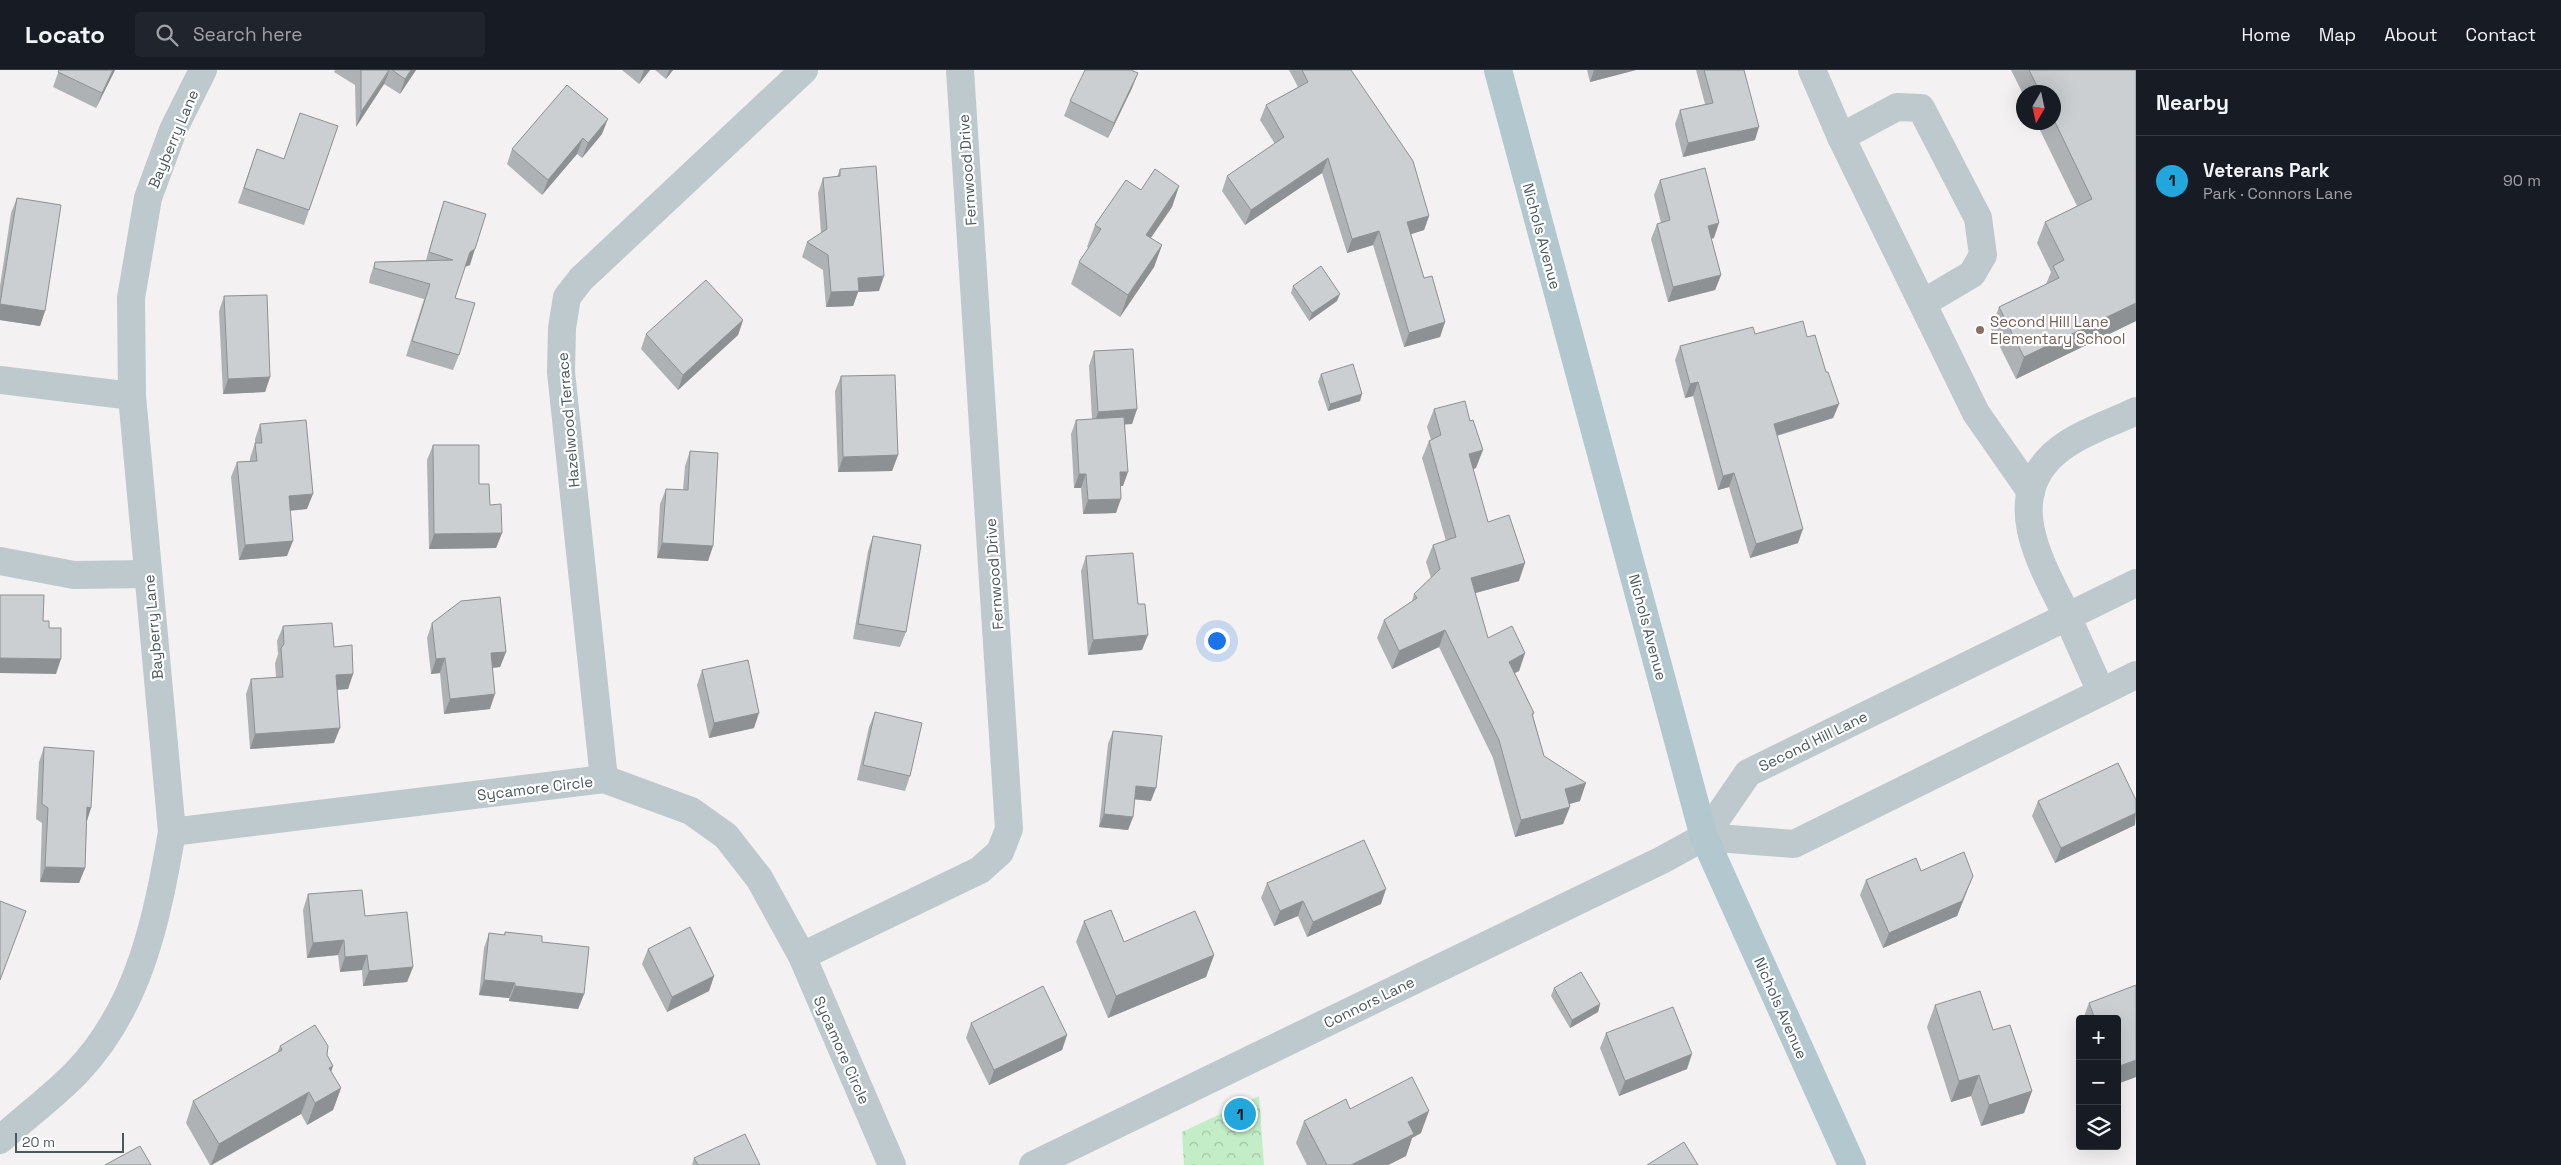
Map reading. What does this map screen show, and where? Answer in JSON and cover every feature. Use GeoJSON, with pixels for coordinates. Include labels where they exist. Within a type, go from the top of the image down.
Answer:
{"type":"FeatureCollection","features":[{"type":"Feature","properties":{"kind":"main road","name":"Nichols Avenue"},"geometry":{"type":"LineString","coordinates":[[1498,70],[1704,837],[1852,1165]]}},
{"type":"Feature","properties":{"kind":"street","name":"Bayberry Lane"},"geometry":{"type":"LineString","coordinates":[[0,1140],[77,1072],[118,1020],[140,967],[160,899],[172,832],[132,396],[131,298],[148,198],[173,130],[203,70]]}},
{"type":"Feature","properties":{"kind":"street","name":"Hazelwood Terrace"},"geometry":{"type":"LineString","coordinates":[[604,779],[561,372],[562,328],[567,297],[581,278],[606,253],[804,70]]}},
{"type":"Feature","properties":{"kind":"street","name":"Fernwood Drive"},"geometry":{"type":"LineString","coordinates":[[802,956],[980,870],[1000,852],[1009,829],[960,70]]}},
{"type":"Feature","properties":{"kind":"street"},"geometry":{"type":"LineString","coordinates":[[1817,81],[1841,136],[1976,413],[2031,492]]}},
{"type":"Feature","properties":{"kind":"street"},"geometry":{"type":"LineString","coordinates":[[1841,136],[1897,107],[1921,108],[1978,218],[1983,256],[1972,274],[1922,303]]}},
{"type":"Feature","properties":{"kind":"street"},"geometry":{"type":"LineString","coordinates":[[0,380],[132,396]]}},
{"type":"Feature","properties":{"kind":"street"},"geometry":{"type":"LineString","coordinates":[[2101,692],[2031,536],[2029,522],[2031,492],[2038,473],[2062,448],[2136,411]]}},
{"type":"Feature","properties":{"kind":"street"},"geometry":{"type":"LineString","coordinates":[[0,561],[74,575],[148,574]]}},
{"type":"Feature","properties":{"kind":"street","name":"Second Hill Lane"},"geometry":{"type":"LineString","coordinates":[[1704,837],[1748,773],[2066,616],[2136,584]]}},
{"type":"Feature","properties":{"kind":"street"},"geometry":{"type":"LineString","coordinates":[[1704,837],[1794,844],[2136,675]]}},
{"type":"Feature","properties":{"kind":"street","name":"Sycamore Circle"},"geometry":{"type":"LineString","coordinates":[[172,832],[604,779],[647,793],[690,811],[726,836],[759,878],[802,956],[892,1165]]}},
{"type":"Feature","properties":{"kind":"street","name":"Connors Lane"},"geometry":{"type":"LineString","coordinates":[[1033,1165],[1662,860],[1704,837]]}},
{"type":"Feature","properties":{"kind":"green space"},"geometry":{"type":"Polygon","coordinates":[[[1259,1096],[1264,1165],[1184,1165],[1182,1132],[1259,1096]]]}},
{"type":"Feature","properties":{"kind":"building"},"geometry":{"type":"Polygon","coordinates":[[[59,70],[113,70],[102,93],[58,72],[59,70]]]}},
{"type":"Feature","properties":{"kind":"building"},"geometry":{"type":"Polygon","coordinates":[[[361,70],[389,70],[361,112],[361,70]]]}},
{"type":"Feature","properties":{"kind":"building"},"geometry":{"type":"Polygon","coordinates":[[[392,70],[411,70],[405,79],[392,70]]]}},
{"type":"Feature","properties":{"kind":"building"},"geometry":{"type":"Polygon","coordinates":[[[1085,70],[1131,70],[1138,73],[1114,123],[1070,101],[1085,70]]]}},
{"type":"Feature","properties":{"kind":"building"},"geometry":{"type":"Polygon","coordinates":[[[1302,70],[1351,70],[1413,161],[1429,216],[1407,222],[1424,278],[1432,276],[1445,322],[1409,333],[1379,231],[1352,239],[1328,158],[1251,210],[1227,176],[1284,137],[1266,105],[1308,82],[1302,70]]]}},
{"type":"Feature","properties":{"kind":"building"},"geometry":{"type":"Polygon","coordinates":[[[1704,70],[1744,70],[1759,127],[1688,143],[1680,110],[1713,103],[1704,70]]]}},
{"type":"Feature","properties":{"kind":"building"},"geometry":{"type":"Polygon","coordinates":[[[2029,70],[2136,70],[2136,303],[2024,357],[1999,307],[2059,278],[2053,266],[2064,260],[2045,222],[2092,199],[2059,130],[2061,130],[2061,85],[2036,85],[2029,70]]]}},
{"type":"Feature","properties":{"kind":"building"},"geometry":{"type":"Polygon","coordinates":[[[567,85],[608,119],[588,143],[583,138],[548,180],[512,149],[567,85]]]}},
{"type":"Feature","properties":{"kind":"building"},"geometry":{"type":"Polygon","coordinates":[[[300,113],[338,126],[309,210],[244,188],[257,149],[284,159],[300,113]]]}},
{"type":"Feature","properties":{"kind":"building"},"geometry":{"type":"Polygon","coordinates":[[[876,166],[884,276],[858,278],[859,291],[831,292],[828,255],[807,242],[827,229],[823,178],[840,176],[840,169],[876,166]]]}},
{"type":"Feature","properties":{"kind":"building"},"geometry":{"type":"Polygon","coordinates":[[[1705,168],[1719,223],[1708,226],[1721,275],[1673,287],[1657,224],[1670,220],[1660,180],[1705,168]]]}},
{"type":"Feature","properties":{"kind":"building"},"geometry":{"type":"Polygon","coordinates":[[[1155,169],[1179,186],[1146,235],[1162,245],[1128,295],[1079,262],[1101,229],[1095,225],[1126,180],[1141,190],[1155,169]]]}},
{"type":"Feature","properties":{"kind":"building"},"geometry":{"type":"Polygon","coordinates":[[[17,198],[61,205],[45,311],[0,304],[17,198]]]}},
{"type":"Feature","properties":{"kind":"building"},"geometry":{"type":"Polygon","coordinates":[[[444,201],[486,214],[475,249],[470,252],[455,298],[475,303],[459,355],[412,341],[430,284],[374,268],[375,262],[453,260],[429,252],[444,201]]]}},
{"type":"Feature","properties":{"kind":"building"},"geometry":{"type":"Polygon","coordinates":[[[1321,266],[1340,294],[1312,313],[1293,286],[1321,266]]]}},
{"type":"Feature","properties":{"kind":"building"},"geometry":{"type":"Polygon","coordinates":[[[706,280],[743,320],[683,375],[646,334],[706,280]]]}},
{"type":"Feature","properties":{"kind":"building"},"geometry":{"type":"Polygon","coordinates":[[[267,295],[270,377],[228,379],[224,296],[267,295]]]}},
{"type":"Feature","properties":{"kind":"building"},"geometry":{"type":"Polygon","coordinates":[[[1803,321],[1807,337],[1815,335],[1826,372],[1828,372],[1839,404],[1774,424],[1803,529],[1756,544],[1734,473],[1723,476],[1698,382],[1690,384],[1680,346],[1753,327],[1755,334],[1803,321]]]}},
{"type":"Feature","properties":{"kind":"building"},"geometry":{"type":"Polygon","coordinates":[[[1133,349],[1137,409],[1098,412],[1094,351],[1133,349]]]}},
{"type":"Feature","properties":{"kind":"building"},"geometry":{"type":"Polygon","coordinates":[[[1353,364],[1362,394],[1330,404],[1321,374],[1353,364]]]}},
{"type":"Feature","properties":{"kind":"building"},"geometry":{"type":"Polygon","coordinates":[[[895,375],[898,455],[843,457],[841,376],[895,375]]]}},
{"type":"Feature","properties":{"kind":"building"},"geometry":{"type":"Polygon","coordinates":[[[1465,401],[1470,421],[1473,420],[1483,450],[1469,454],[1488,522],[1509,515],[1525,563],[1471,578],[1488,638],[1512,626],[1525,653],[1509,662],[1534,713],[1532,714],[1544,756],[1586,783],[1565,789],[1570,807],[1521,820],[1499,740],[1445,630],[1399,651],[1384,620],[1417,598],[1414,594],[1440,569],[1433,545],[1456,537],[1429,441],[1441,435],[1434,409],[1465,401]]]}},
{"type":"Feature","properties":{"kind":"building"},"geometry":{"type":"Polygon","coordinates":[[[1124,417],[1128,472],[1120,472],[1121,499],[1088,500],[1086,474],[1079,474],[1076,420],[1124,417]]]}},
{"type":"Feature","properties":{"kind":"building"},"geometry":{"type":"Polygon","coordinates":[[[306,420],[313,494],[289,496],[293,541],[245,545],[237,462],[257,461],[255,443],[262,443],[260,424],[306,420]]]}},
{"type":"Feature","properties":{"kind":"building"},"geometry":{"type":"Polygon","coordinates":[[[433,445],[479,445],[479,484],[489,484],[490,505],[501,504],[502,533],[434,534],[433,445]]]}},
{"type":"Feature","properties":{"kind":"building"},"geometry":{"type":"Polygon","coordinates":[[[690,451],[718,453],[713,546],[662,543],[666,489],[688,490],[690,451]]]}},
{"type":"Feature","properties":{"kind":"building"},"geometry":{"type":"Polygon","coordinates":[[[873,536],[921,545],[906,632],[858,624],[873,536]]]}},
{"type":"Feature","properties":{"kind":"building"},"geometry":{"type":"Polygon","coordinates":[[[1133,553],[1138,604],[1145,604],[1148,635],[1093,640],[1086,556],[1133,553]]]}},
{"type":"Feature","properties":{"kind":"building"},"geometry":{"type":"Polygon","coordinates":[[[0,595],[44,595],[43,621],[49,621],[49,628],[61,628],[61,659],[0,658],[0,595]]]}},
{"type":"Feature","properties":{"kind":"building"},"geometry":{"type":"Polygon","coordinates":[[[500,597],[506,652],[491,653],[495,694],[450,699],[445,658],[436,659],[432,623],[461,601],[500,597]]]}},
{"type":"Feature","properties":{"kind":"building"},"geometry":{"type":"Polygon","coordinates":[[[332,623],[334,647],[352,645],[353,674],[336,675],[340,728],[255,734],[251,679],[283,677],[281,648],[284,644],[283,626],[332,623]]]}},
{"type":"Feature","properties":{"kind":"building"},"geometry":{"type":"Polygon","coordinates":[[[748,660],[759,713],[714,723],[702,670],[748,660]]]}},
{"type":"Feature","properties":{"kind":"building"},"geometry":{"type":"Polygon","coordinates":[[[875,712],[922,723],[910,776],[863,765],[875,712]]]}},
{"type":"Feature","properties":{"kind":"building"},"geometry":{"type":"Polygon","coordinates":[[[1113,731],[1162,736],[1156,788],[1136,786],[1133,817],[1104,814],[1113,731]]]}},
{"type":"Feature","properties":{"kind":"building"},"geometry":{"type":"Polygon","coordinates":[[[44,747],[94,751],[91,808],[87,807],[85,868],[45,867],[48,808],[42,804],[44,747]]]}},
{"type":"Feature","properties":{"kind":"building"},"geometry":{"type":"Polygon","coordinates":[[[2118,763],[2136,800],[2136,813],[2061,848],[2038,801],[2118,763]]]}},
{"type":"Feature","properties":{"kind":"building"},"geometry":{"type":"Polygon","coordinates":[[[1364,840],[1386,889],[1313,922],[1303,901],[1280,911],[1267,883],[1364,840]]]}},
{"type":"Feature","properties":{"kind":"building"},"geometry":{"type":"Polygon","coordinates":[[[1964,852],[1973,876],[1962,901],[1889,933],[1866,880],[1916,858],[1921,871],[1964,852]]]}},
{"type":"Feature","properties":{"kind":"building"},"geometry":{"type":"Polygon","coordinates":[[[362,890],[365,916],[407,912],[413,967],[369,971],[367,955],[345,957],[344,940],[313,943],[308,894],[362,890]]]}},
{"type":"Feature","properties":{"kind":"building"},"geometry":{"type":"Polygon","coordinates":[[[0,901],[26,911],[0,980],[0,901]]]}},
{"type":"Feature","properties":{"kind":"building"},"geometry":{"type":"Polygon","coordinates":[[[1111,910],[1124,942],[1195,911],[1214,955],[1116,996],[1084,921],[1111,910]]]}},
{"type":"Feature","properties":{"kind":"building"},"geometry":{"type":"Polygon","coordinates":[[[690,927],[714,976],[672,997],[648,949],[690,927]]]}},
{"type":"Feature","properties":{"kind":"building"},"geometry":{"type":"Polygon","coordinates":[[[505,932],[542,936],[542,942],[589,947],[584,994],[515,986],[515,983],[484,980],[489,933],[505,935],[505,932]]]}},
{"type":"Feature","properties":{"kind":"building"},"geometry":{"type":"Polygon","coordinates":[[[1581,972],[1600,1004],[1572,1020],[1554,988],[1581,972]]]}},
{"type":"Feature","properties":{"kind":"building"},"geometry":{"type":"Polygon","coordinates":[[[2136,985],[2136,1060],[2121,1066],[2121,1015],[2094,1015],[2089,1003],[2136,985]]]}},
{"type":"Feature","properties":{"kind":"building"},"geometry":{"type":"Polygon","coordinates":[[[1043,986],[1067,1035],[994,1070],[971,1023],[1043,986]]]}},
{"type":"Feature","properties":{"kind":"building"},"geometry":{"type":"Polygon","coordinates":[[[1980,991],[1993,1030],[2010,1025],[2032,1091],[1989,1105],[1979,1075],[1959,1081],[1935,1005],[1980,991]]]}},
{"type":"Feature","properties":{"kind":"building"},"geometry":{"type":"Polygon","coordinates":[[[1673,1007],[1692,1054],[1625,1081],[1606,1033],[1673,1007]]]}},
{"type":"Feature","properties":{"kind":"building"},"geometry":{"type":"Polygon","coordinates":[[[315,1025],[328,1046],[327,1055],[333,1066],[329,1068],[341,1088],[315,1103],[309,1092],[219,1144],[193,1101],[282,1050],[280,1046],[315,1025]]]}},
{"type":"Feature","properties":{"kind":"building"},"geometry":{"type":"Polygon","coordinates":[[[1412,1077],[1429,1111],[1408,1122],[1414,1134],[1351,1165],[1327,1165],[1304,1121],[1346,1099],[1350,1109],[1412,1077]]]}},
{"type":"Feature","properties":{"kind":"building"},"geometry":{"type":"Polygon","coordinates":[[[745,1134],[760,1165],[698,1165],[694,1158],[745,1134]]]}},
{"type":"Feature","properties":{"kind":"building"},"geometry":{"type":"Polygon","coordinates":[[[1684,1142],[1698,1165],[1647,1165],[1684,1142]]]}},
{"type":"Feature","properties":{"kind":"building"},"geometry":{"type":"Polygon","coordinates":[[[140,1146],[151,1165],[105,1165],[140,1146]]]}},
{"type":"Feature","properties":{"kind":"place","name":"Second Hill Lane Elementary School"},"geometry":{"type":"Point","coordinates":[1980,330]}},
{"type":"Feature","properties":{"kind":"place","name":"Veterans Park"},"geometry":{"type":"Point","coordinates":[1240,1114]}}]}
